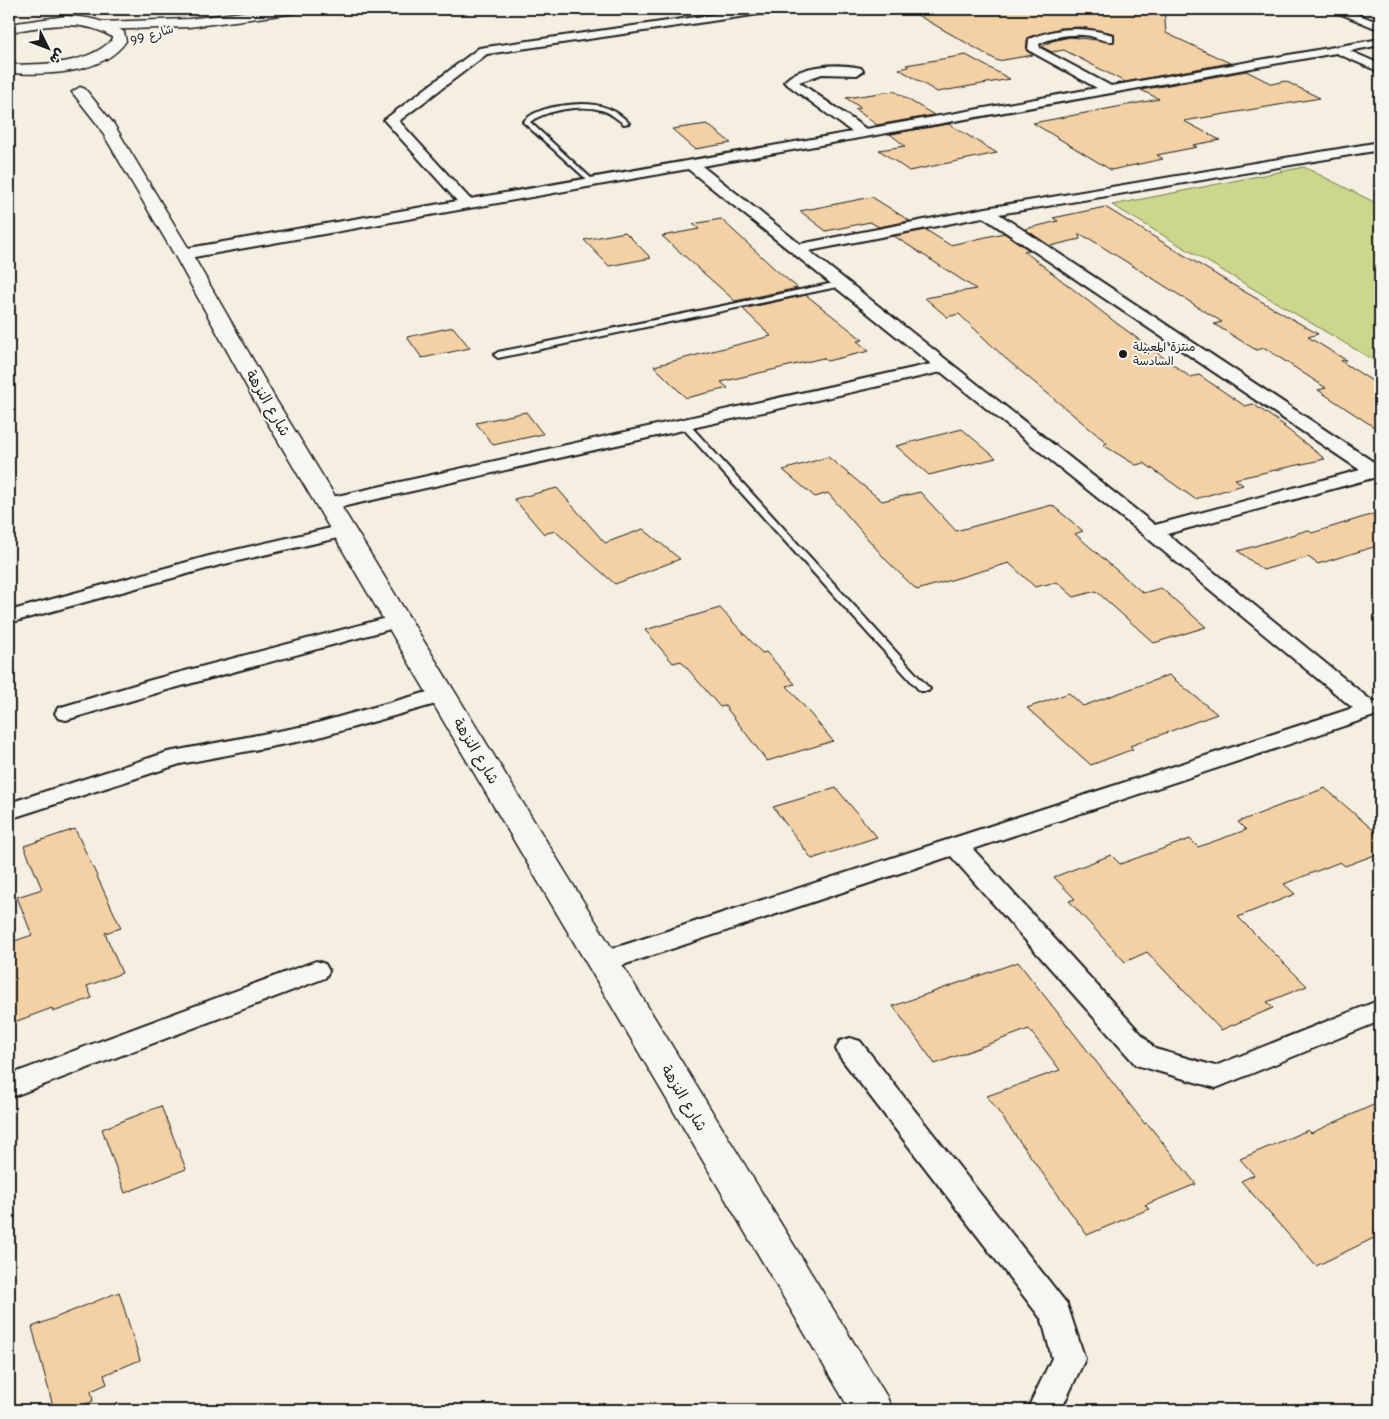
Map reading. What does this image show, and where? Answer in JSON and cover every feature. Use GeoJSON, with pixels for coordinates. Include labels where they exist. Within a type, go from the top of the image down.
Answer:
{"type":"FeatureCollection","features":[{"type":"Feature","properties":{"kind":"main road"},"geometry":{"type":"LineString","coordinates":[[49,9],[75,22]]}},
{"type":"Feature","properties":{"kind":"main road","name":"شارع 99"},"geometry":{"type":"LineString","coordinates":[[75,22],[101,26],[189,24],[296,9]]}},
{"type":"Feature","properties":{"kind":"main road"},"geometry":{"type":"LineString","coordinates":[[9,28],[43,23],[75,22]]}},
{"type":"Feature","properties":{"kind":"main road","name":"شارع 99"},"geometry":{"type":"LineString","coordinates":[[9,70],[50,68],[96,58],[115,48],[189,24]]}},
{"type":"Feature","properties":{"kind":"main road"},"geometry":{"type":"LineString","coordinates":[[101,26],[119,35],[119,41],[115,48]]}},
{"type":"Feature","properties":{"kind":"main road"},"geometry":{"type":"LineString","coordinates":[[9,70],[75,83],[96,64],[96,58]]}},
{"type":"Feature","properties":{"kind":"main road","name":"شارع النزهة"},"geometry":{"type":"LineString","coordinates":[[75,83],[105,123],[183,254],[265,400],[872,1410]]}},
{"type":"Feature","properties":{"kind":"street"},"geometry":{"type":"LineString","coordinates":[[467,204],[391,120],[483,51],[750,10],[774,9]]}},
{"type":"Feature","properties":{"kind":"street"},"geometry":{"type":"LineString","coordinates":[[1335,9],[1380,27]]}},
{"type":"Feature","properties":{"kind":"street"},"geometry":{"type":"LineString","coordinates":[[1109,38],[1076,29],[1051,34],[1033,42],[1034,50],[1110,90]]}},
{"type":"Feature","properties":{"kind":"street"},"geometry":{"type":"LineString","coordinates":[[183,254],[1380,42]]}},
{"type":"Feature","properties":{"kind":"street"},"geometry":{"type":"LineString","coordinates":[[1338,50],[1380,68]]}},
{"type":"Feature","properties":{"kind":"street"},"geometry":{"type":"LineString","coordinates":[[857,71],[839,68],[804,73],[790,82],[864,134]]}},
{"type":"Feature","properties":{"kind":"street"},"geometry":{"type":"LineString","coordinates":[[796,249],[986,212],[1380,146]]}},
{"type":"Feature","properties":{"kind":"street"},"geometry":{"type":"LineString","coordinates":[[691,164],[942,367],[1375,708]]}},
{"type":"Feature","properties":{"kind":"street"},"geometry":{"type":"LineString","coordinates":[[986,212],[1377,470]]}},
{"type":"Feature","properties":{"kind":"street"},"geometry":{"type":"LineString","coordinates":[[328,504],[942,367]]}},
{"type":"Feature","properties":{"kind":"street"},"geometry":{"type":"LineString","coordinates":[[1152,532],[1377,470]]}},
{"type":"Feature","properties":{"kind":"street"},"geometry":{"type":"LineString","coordinates":[[9,617],[216,560],[344,532]]}},
{"type":"Feature","properties":{"kind":"street"},"geometry":{"type":"LineString","coordinates":[[66,713],[398,621]]}},
{"type":"Feature","properties":{"kind":"street"},"geometry":{"type":"LineString","coordinates":[[9,811],[176,757],[312,732],[442,695]]}},
{"type":"Feature","properties":{"kind":"street"},"geometry":{"type":"LineString","coordinates":[[602,962],[1375,708]]}},
{"type":"Feature","properties":{"kind":"street"},"geometry":{"type":"LineString","coordinates":[[956,846],[1146,1056],[1216,1076],[1380,1010]]}},
{"type":"Feature","properties":{"kind":"street"},"geometry":{"type":"LineString","coordinates":[[9,1087],[316,971]]}},
{"type":"Feature","properties":{"kind":"street"},"geometry":{"type":"LineString","coordinates":[[850,1049],[1056,1314],[1069,1359],[1044,1410]]}},
{"type":"Feature","properties":{"kind":"lane"},"geometry":{"type":"LineString","coordinates":[[592,182],[526,122],[538,113],[557,108],[598,107],[610,110],[626,124]]}},
{"type":"Feature","properties":{"kind":"lane"},"geometry":{"type":"LineString","coordinates":[[498,355],[839,284]]}},
{"type":"Feature","properties":{"kind":"lane"},"geometry":{"type":"LineString","coordinates":[[684,424],[924,689]]}},
{"type":"Feature","properties":{"kind":"green space"},"geometry":{"type":"Polygon","coordinates":[[[1304,167],[1380,205],[1380,364],[1112,205],[1304,167]]]}},
{"type":"Feature","properties":{"kind":"building"},"geometry":{"type":"Polygon","coordinates":[[[907,9],[1164,9],[1166,33],[1230,63],[1125,82],[1064,50],[1052,52],[1042,47],[1052,41],[1070,37],[1114,42],[1113,33],[1081,27],[1060,28],[1028,37],[1026,50],[1033,55],[998,61],[907,9]]]}},
{"type":"Feature","properties":{"kind":"building"},"geometry":{"type":"Polygon","coordinates":[[[966,55],[1010,79],[937,92],[899,69],[909,67],[906,65],[966,55]]]}},
{"type":"Feature","properties":{"kind":"building"},"geometry":{"type":"Polygon","coordinates":[[[1246,71],[1272,84],[1285,81],[1320,98],[1184,121],[1220,140],[1157,155],[1163,159],[1111,170],[1033,123],[1159,99],[1141,90],[1246,71]]]}},
{"type":"Feature","properties":{"kind":"building"},"geometry":{"type":"Polygon","coordinates":[[[894,91],[934,115],[877,125],[855,109],[861,108],[846,98],[894,91]]]}},
{"type":"Feature","properties":{"kind":"building"},"geometry":{"type":"Polygon","coordinates":[[[707,124],[731,143],[695,149],[672,129],[707,124]]]}},
{"type":"Feature","properties":{"kind":"building"},"geometry":{"type":"Polygon","coordinates":[[[949,124],[997,153],[909,171],[879,150],[905,146],[890,134],[949,124]]]}},
{"type":"Feature","properties":{"kind":"building"},"geometry":{"type":"Polygon","coordinates":[[[872,197],[910,221],[879,227],[870,222],[826,231],[800,211],[872,197]]]}},
{"type":"Feature","properties":{"kind":"building"},"geometry":{"type":"Polygon","coordinates":[[[1105,207],[1318,334],[1308,337],[1346,360],[1341,361],[1380,386],[1380,431],[1318,390],[1326,388],[1265,348],[1256,350],[1214,324],[1222,322],[1090,239],[1079,234],[1080,239],[1050,246],[1025,229],[1058,221],[1053,218],[1105,207]]]}},
{"type":"Feature","properties":{"kind":"building"},"geometry":{"type":"Polygon","coordinates":[[[721,219],[798,288],[735,301],[662,236],[699,229],[693,224],[721,219]]]}},
{"type":"Feature","properties":{"kind":"building"},"geometry":{"type":"Polygon","coordinates":[[[926,230],[950,245],[1004,233],[1029,250],[1024,251],[1115,322],[1190,377],[1199,375],[1245,406],[1253,404],[1285,426],[1283,426],[1325,459],[1235,479],[1243,485],[1195,499],[1144,463],[1136,465],[1103,445],[1107,443],[1005,358],[959,314],[947,317],[925,298],[976,289],[894,236],[926,230]]]}},
{"type":"Feature","properties":{"kind":"building"},"geometry":{"type":"Polygon","coordinates":[[[625,232],[651,258],[609,266],[584,240],[625,232]]]}},
{"type":"Feature","properties":{"kind":"building"},"geometry":{"type":"Polygon","coordinates":[[[806,295],[863,340],[857,341],[869,351],[827,361],[823,358],[721,382],[728,388],[686,398],[654,366],[771,336],[743,309],[806,295]]]}},
{"type":"Feature","properties":{"kind":"building"},"geometry":{"type":"Polygon","coordinates":[[[453,327],[470,348],[422,358],[407,337],[453,327]]]}},
{"type":"Feature","properties":{"kind":"building"},"geometry":{"type":"Polygon","coordinates":[[[526,412],[543,434],[493,445],[476,423],[526,412]]]}},
{"type":"Feature","properties":{"kind":"building"},"geometry":{"type":"Polygon","coordinates":[[[962,429],[996,458],[929,475],[896,446],[962,429]]]}},
{"type":"Feature","properties":{"kind":"building"},"geometry":{"type":"Polygon","coordinates":[[[828,457],[882,501],[920,492],[956,531],[1052,505],[1083,531],[1075,534],[1143,593],[1161,588],[1206,627],[1154,643],[1096,591],[1074,597],[1057,582],[1035,587],[1009,563],[917,590],[887,561],[828,493],[815,497],[783,470],[828,457]]]}},
{"type":"Feature","properties":{"kind":"building"},"geometry":{"type":"Polygon","coordinates":[[[557,488],[605,543],[643,529],[680,559],[615,584],[555,531],[544,534],[514,499],[557,488]]]}},
{"type":"Feature","properties":{"kind":"building"},"geometry":{"type":"Polygon","coordinates":[[[1380,512],[1380,545],[1318,564],[1308,557],[1263,570],[1238,551],[1308,530],[1312,533],[1380,512]]]}},
{"type":"Feature","properties":{"kind":"building"},"geometry":{"type":"Polygon","coordinates":[[[720,608],[762,653],[766,652],[795,684],[787,686],[833,741],[767,761],[725,706],[720,707],[681,661],[673,663],[645,630],[720,608]]]}},
{"type":"Feature","properties":{"kind":"building"},"geometry":{"type":"Polygon","coordinates":[[[1169,675],[1217,714],[1130,746],[1133,749],[1091,765],[1027,708],[1069,693],[1083,706],[1169,675]]]}},
{"type":"Feature","properties":{"kind":"building"},"geometry":{"type":"Polygon","coordinates":[[[836,788],[877,837],[812,859],[773,807],[836,788]]]}},
{"type":"Feature","properties":{"kind":"building"},"geometry":{"type":"Polygon","coordinates":[[[1325,788],[1380,836],[1380,853],[1345,866],[1340,862],[1284,884],[1295,894],[1238,917],[1307,986],[1267,1002],[1273,1008],[1221,1030],[1147,952],[1125,962],[1069,901],[1075,899],[1054,877],[1111,855],[1120,864],[1190,839],[1198,847],[1246,830],[1238,822],[1325,788]]]}},
{"type":"Feature","properties":{"kind":"building"},"geometry":{"type":"Polygon","coordinates":[[[75,829],[121,928],[105,933],[122,973],[87,986],[92,998],[53,1012],[52,1008],[9,1024],[9,943],[32,935],[17,897],[42,889],[24,846],[75,829]]]}},
{"type":"Feature","properties":{"kind":"building"},"geometry":{"type":"Polygon","coordinates":[[[1018,962],[1145,1124],[1147,1123],[1196,1184],[1145,1205],[1149,1209],[1087,1235],[987,1096],[1060,1070],[1029,1029],[935,1064],[893,1006],[1018,962]]]}},
{"type":"Feature","properties":{"kind":"building"},"geometry":{"type":"Polygon","coordinates":[[[1380,1102],[1380,1235],[1316,1266],[1241,1181],[1254,1175],[1240,1159],[1308,1130],[1311,1133],[1380,1102]]]}},
{"type":"Feature","properties":{"kind":"building"},"geometry":{"type":"Polygon","coordinates":[[[161,1106],[186,1169],[125,1193],[102,1129],[161,1106]]]}},
{"type":"Feature","properties":{"kind":"building"},"geometry":{"type":"Polygon","coordinates":[[[119,1292],[140,1360],[104,1375],[107,1384],[91,1391],[93,1401],[72,1410],[54,1410],[32,1327],[119,1292]]]}},
{"type":"Feature","properties":{"kind":"place","name":"منتزة المعبيلة السادسة"},"geometry":{"type":"Point","coordinates":[1123,354]}}]}
